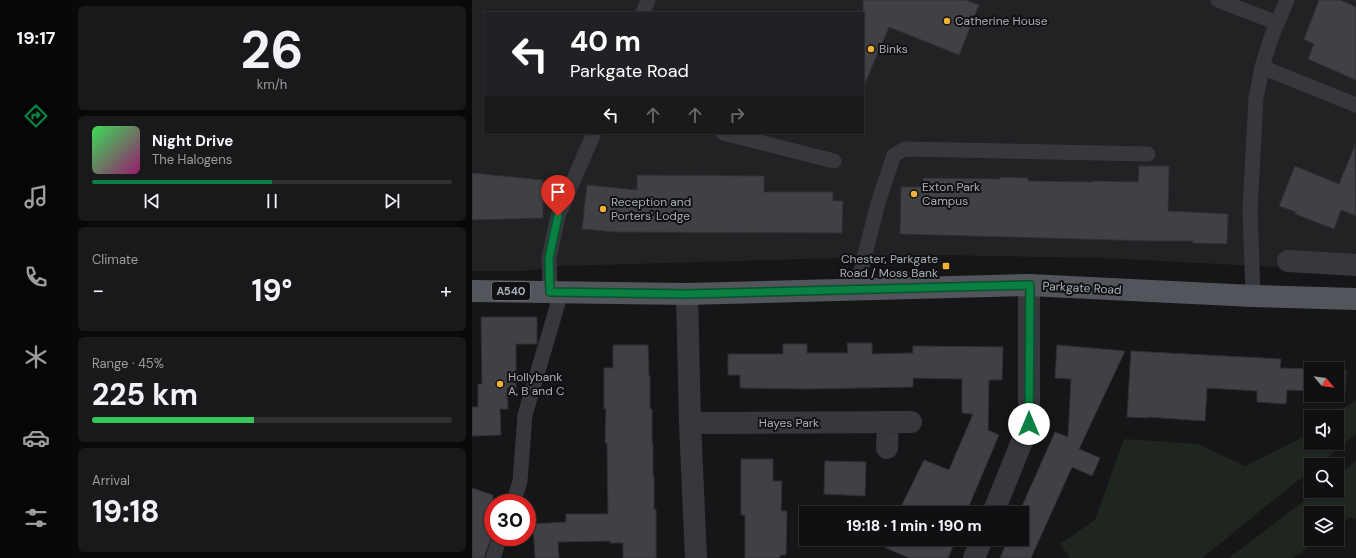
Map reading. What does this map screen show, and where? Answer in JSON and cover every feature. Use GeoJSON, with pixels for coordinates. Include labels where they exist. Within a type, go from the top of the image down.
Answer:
{"type":"FeatureCollection","features":[{"type":"Feature","properties":{"kind":"main road","name":"Parkgate Road"},"geometry":{"type":"LineString","coordinates":[[472,291],[687,294],[1030,285],[1253,296],[1356,299]]}},
{"type":"Feature","properties":{"kind":"street"},"geometry":{"type":"LineString","coordinates":[[1288,260],[1356,265]]}},
{"type":"Feature","properties":{"kind":"street"},"geometry":{"type":"LineString","coordinates":[[996,506],[1029,424],[1030,285]]}},
{"type":"Feature","properties":{"kind":"street"},"geometry":{"type":"LineString","coordinates":[[687,294],[690,423],[696,558]]}},
{"type":"Feature","properties":{"kind":"street"},"geometry":{"type":"LineString","coordinates":[[887,448],[888,422]]}},
{"type":"Feature","properties":{"kind":"street","name":"Hayes Park"},"geometry":{"type":"LineString","coordinates":[[690,423],[911,422]]}},
{"type":"Feature","properties":{"kind":"street"},"geometry":{"type":"LineString","coordinates":[[974,558],[979,546]]}},
{"type":"Feature","properties":{"kind":"lane"},"geometry":{"type":"LineString","coordinates":[[643,12],[648,0]]}},
{"type":"Feature","properties":{"kind":"lane"},"geometry":{"type":"LineString","coordinates":[[1218,0],[1278,23]]}},
{"type":"Feature","properties":{"kind":"lane"},"geometry":{"type":"LineString","coordinates":[[1253,296],[1250,209],[1256,98],[1262,67],[1271,38],[1287,0]]}},
{"type":"Feature","properties":{"kind":"lane"},"geometry":{"type":"LineString","coordinates":[[1262,67],[1356,105]]}},
{"type":"Feature","properties":{"kind":"lane"},"geometry":{"type":"LineString","coordinates":[[516,494],[520,482],[525,415],[556,293],[549,258],[558,216],[594,134]]}},
{"type":"Feature","properties":{"kind":"lane"},"geometry":{"type":"LineString","coordinates":[[727,134],[834,161]]}},
{"type":"Feature","properties":{"kind":"lane"},"geometry":{"type":"LineString","coordinates":[[856,290],[878,203],[894,155],[905,150],[1148,154]]}},
{"type":"Feature","properties":{"kind":"lane"},"geometry":{"type":"LineString","coordinates":[[493,558],[497,546]]}},
{"type":"Feature","properties":{"kind":"shaded area","name":"Exton Park Campus"},"geometry":{"type":"Polygon","coordinates":[[[472,0],[1356,0],[1356,271],[1101,258],[943,255],[562,266],[525,271],[472,271],[472,0]]]}},
{"type":"Feature","properties":{"kind":"shaded area"},"geometry":{"type":"Polygon","coordinates":[[[1356,400],[1356,434],[1344,444],[1344,410],[1341,410],[1356,400]]]}},
{"type":"Feature","properties":{"kind":"shaded area"},"geometry":{"type":"Polygon","coordinates":[[[1304,436],[1304,450],[1336,450],[1327,458],[1304,458],[1304,476],[1202,558],[1070,558],[1060,544],[1095,520],[1124,439],[1198,444],[1245,466],[1304,436]]]}},
{"type":"Feature","properties":{"kind":"shaded area"},"geometry":{"type":"Polygon","coordinates":[[[1356,461],[1356,519],[1350,517],[1344,522],[1344,506],[1304,506],[1304,546],[1310,546],[1293,558],[1229,558],[1308,498],[1344,498],[1344,470],[1356,461]]]}},
{"type":"Feature","properties":{"kind":"building"},"geometry":{"type":"Polygon","coordinates":[[[863,0],[966,0],[979,5],[959,55],[889,27],[864,86],[863,0]]]}},
{"type":"Feature","properties":{"kind":"building"},"geometry":{"type":"Polygon","coordinates":[[[1319,0],[1340,0],[1356,7],[1356,80],[1308,59],[1314,44],[1304,39],[1319,0]]]}},
{"type":"Feature","properties":{"kind":"building"},"geometry":{"type":"Polygon","coordinates":[[[1355,145],[1356,216],[1341,210],[1334,229],[1295,214],[1296,212],[1279,206],[1295,166],[1339,184],[1355,145]]]}},
{"type":"Feature","properties":{"kind":"building"},"geometry":{"type":"Polygon","coordinates":[[[1139,166],[1169,166],[1168,211],[1228,214],[1227,244],[1193,243],[1193,241],[900,234],[901,187],[923,187],[923,178],[1000,179],[1000,177],[1028,178],[1028,181],[1138,182],[1139,166]]]}},
{"type":"Feature","properties":{"kind":"building"},"geometry":{"type":"Polygon","coordinates":[[[472,173],[543,180],[543,218],[472,220],[472,173]]]}},
{"type":"Feature","properties":{"kind":"building"},"geometry":{"type":"Polygon","coordinates":[[[637,175],[764,176],[764,192],[833,192],[833,201],[843,201],[842,233],[615,232],[582,229],[587,185],[637,190],[637,175]]]}},
{"type":"Feature","properties":{"kind":"building","name":"Hollybank A, B and C"},"geometry":{"type":"Polygon","coordinates":[[[481,317],[537,317],[537,344],[516,344],[516,388],[507,388],[508,409],[500,409],[501,435],[472,436],[472,407],[478,407],[478,384],[482,384],[481,317]]]}},
{"type":"Feature","properties":{"kind":"building"},"geometry":{"type":"Polygon","coordinates":[[[847,343],[872,343],[872,354],[913,353],[913,346],[1003,347],[1002,380],[989,380],[988,430],[999,435],[969,506],[901,506],[924,460],[949,470],[973,414],[962,413],[962,379],[913,378],[913,387],[806,389],[740,388],[740,375],[728,375],[728,354],[783,354],[783,344],[807,344],[807,353],[848,353],[847,343]]]}},
{"type":"Feature","properties":{"kind":"building"},"geometry":{"type":"Polygon","coordinates":[[[613,345],[648,345],[650,409],[652,409],[654,509],[656,509],[656,558],[623,558],[623,543],[610,543],[610,541],[558,542],[559,558],[535,558],[536,524],[566,522],[566,514],[608,514],[604,368],[613,368],[613,345]]]}},
{"type":"Feature","properties":{"kind":"building"},"geometry":{"type":"Polygon","coordinates":[[[1057,345],[1125,351],[1079,449],[1100,458],[1092,476],[1072,467],[1031,558],[1000,558],[1005,546],[1029,546],[1029,506],[1022,506],[1055,432],[1068,437],[1071,379],[1055,378],[1057,345]]]}},
{"type":"Feature","properties":{"kind":"building"},"geometry":{"type":"Polygon","coordinates":[[[1131,351],[1281,359],[1280,368],[1304,369],[1304,391],[1287,390],[1286,404],[1257,402],[1257,391],[1207,388],[1205,421],[1127,417],[1131,351]]]}},
{"type":"Feature","properties":{"kind":"building"},"geometry":{"type":"Polygon","coordinates":[[[1344,371],[1346,371],[1344,392],[1344,371]]]}},
{"type":"Feature","properties":{"kind":"building"},"geometry":{"type":"Polygon","coordinates":[[[741,459],[773,459],[773,481],[782,481],[781,511],[787,511],[786,555],[780,555],[780,558],[745,558],[745,515],[741,515],[741,459]]]}},
{"type":"Feature","properties":{"kind":"building"},"geometry":{"type":"Polygon","coordinates":[[[825,461],[866,462],[865,496],[824,494],[825,461]]]}},
{"type":"Feature","properties":{"kind":"building"},"geometry":{"type":"Polygon","coordinates":[[[472,488],[490,494],[484,494],[484,546],[488,546],[484,558],[472,558],[472,488]]]}},
{"type":"Feature","properties":{"kind":"building"},"geometry":{"type":"Polygon","coordinates":[[[887,546],[953,546],[948,558],[909,558],[886,548],[887,546]]]}},
{"type":"Feature","properties":{"kind":"place","name":"Catherine House"},"geometry":{"type":"Point","coordinates":[947,21]}},
{"type":"Feature","properties":{"kind":"place","name":"Binks"},"geometry":{"type":"Point","coordinates":[871,49]}},
{"type":"Feature","properties":{"kind":"place","name":"Exton Park Campus"},"geometry":{"type":"Point","coordinates":[914,194]}},
{"type":"Feature","properties":{"kind":"place","name":"Reception and Porters' Lodge"},"geometry":{"type":"Point","coordinates":[603,209]}},
{"type":"Feature","properties":{"kind":"place","name":"Chester, Parkgate Road / Moss Bank"},"geometry":{"type":"Point","coordinates":[946,266]}},
{"type":"Feature","properties":{"kind":"place","name":"Hollybank A, B and C"},"geometry":{"type":"Point","coordinates":[500,384]}},
{"type":"Feature","properties":{"kind":"route"},"geometry":{"type":"LineString","coordinates":[[558,216],[549,258],[550,292],[687,294],[1030,285],[1029,424]]}}]}
